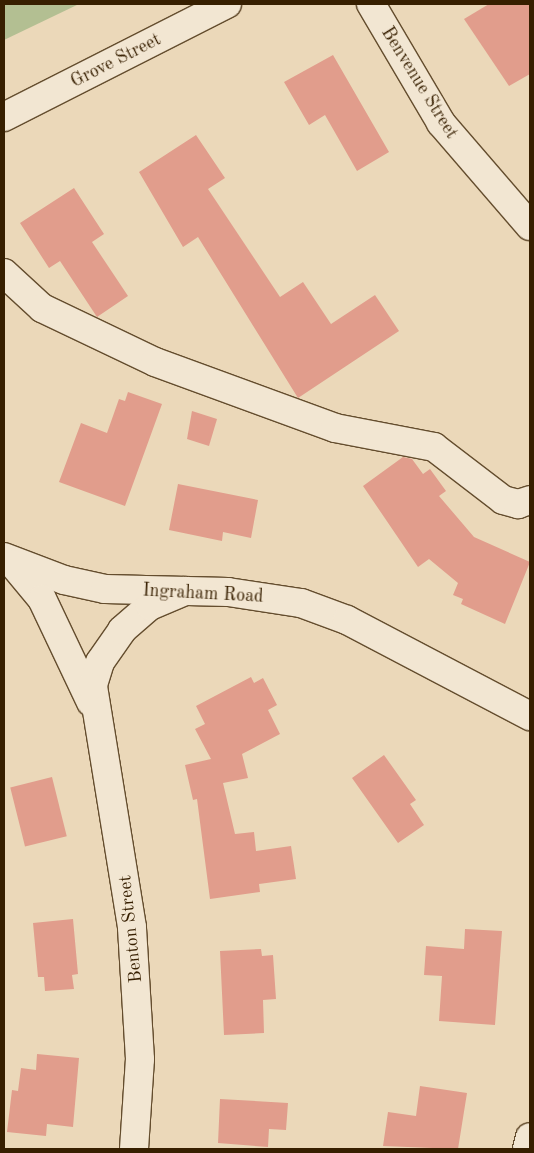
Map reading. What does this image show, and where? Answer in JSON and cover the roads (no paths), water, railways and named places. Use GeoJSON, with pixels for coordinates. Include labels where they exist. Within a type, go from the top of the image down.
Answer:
{"type":"FeatureCollection","features":[{"type":"Feature","properties":{"kind":"street","name":"Grove Street"},"geometry":{"type":"LineString","coordinates":[[4,118],[227,4]]}},
{"type":"Feature","properties":{"kind":"street","name":"Benvenue Street"},"geometry":{"type":"LineString","coordinates":[[371,4],[441,123],[530,226]]}},
{"type":"Feature","properties":{"kind":"street"},"geometry":{"type":"LineString","coordinates":[[4,273],[42,308],[130,351],[335,428],[434,446],[503,500],[518,504],[530,500]]}},
{"type":"Feature","properties":{"kind":"street","name":"Ingraham Road"},"geometry":{"type":"LineString","coordinates":[[4,557],[90,586],[250,594],[326,611],[530,716]]}},
{"type":"Feature","properties":{"kind":"street","name":"Benton Street"},"geometry":{"type":"LineString","coordinates":[[4,557],[31,582],[42,599],[79,670],[94,711],[113,795],[132,927],[140,1059],[134,1149]]}},
{"type":"Feature","properties":{"kind":"street","name":"Benton Street"},"geometry":{"type":"LineString","coordinates":[[94,711],[92,685],[100,662],[122,630],[150,606],[186,591]]}},
{"type":"Feature","properties":{"kind":"street"},"geometry":{"type":"LineString","coordinates":[[527,1149],[530,1137]]}}]}
